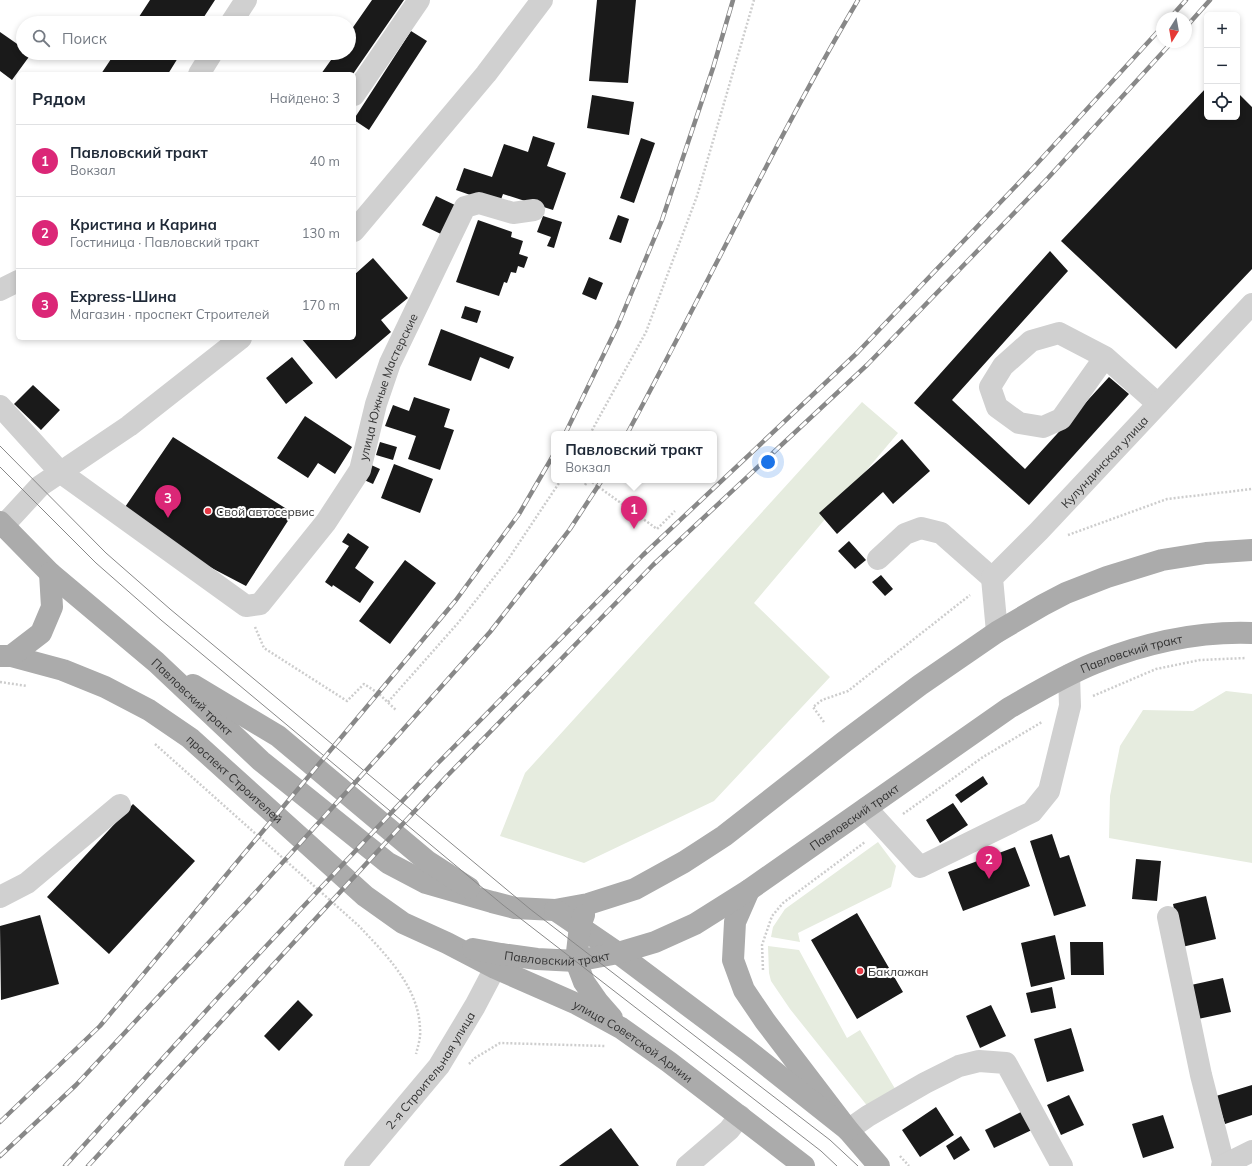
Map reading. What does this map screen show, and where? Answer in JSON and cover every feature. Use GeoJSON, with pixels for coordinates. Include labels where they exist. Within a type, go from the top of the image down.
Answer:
{"type":"FeatureCollection","features":[{"type":"Feature","properties":{"kind":"main road"},"geometry":{"type":"LineString","coordinates":[[2,524],[50,573],[156,662]]}},
{"type":"Feature","properties":{"kind":"main road","name":"Павловский тракт"},"geometry":{"type":"LineString","coordinates":[[156,662],[261,761],[388,863],[426,883],[492,902],[515,908],[555,910],[588,904],[635,889],[684,862],[724,836],[920,685],[1016,620],[1066,593],[1107,577],[1162,560],[1206,553],[1252,550]]}},
{"type":"Feature","properties":{"kind":"main road"},"geometry":{"type":"LineString","coordinates":[[6,656],[41,633],[52,607],[50,573]]}},
{"type":"Feature","properties":{"kind":"main road","name":"Павловский тракт"},"geometry":{"type":"LineString","coordinates":[[447,943],[501,954],[537,959],[576,961],[618,953],[655,942],[695,924],[748,890],[1009,708],[1069,675],[1094,663],[1146,645],[1190,636],[1232,632],[1252,633]]}},
{"type":"Feature","properties":{"kind":"main road","name":"проспект Строителей"},"geometry":{"type":"LineString","coordinates":[[6,656],[70,673],[105,687],[149,710],[190,738],[365,896],[403,923],[447,943]]}},
{"type":"Feature","properties":{"kind":"main road","name":"Павловский тракт"},"geometry":{"type":"LineString","coordinates":[[156,662],[278,736],[427,861],[492,902]]}},
{"type":"Feature","properties":{"kind":"main road"},"geometry":{"type":"LineString","coordinates":[[748,890],[735,922],[733,960],[744,990],[765,1021],[848,1130],[879,1166]]}},
{"type":"Feature","properties":{"kind":"main road"},"geometry":{"type":"LineString","coordinates":[[588,904],[580,926],[576,961],[584,982],[598,1002],[621,1028]]}},
{"type":"Feature","properties":{"kind":"main road"},"geometry":{"type":"LineString","coordinates":[[555,910],[618,953],[746,1048],[848,1130]]}},
{"type":"Feature","properties":{"kind":"main road","name":"улица Советской Армии"},"geometry":{"type":"LineString","coordinates":[[447,943],[495,968],[577,1004],[621,1028],[669,1062],[804,1166]]}},
{"type":"Feature","properties":{"kind":"street"},"geometry":{"type":"LineString","coordinates":[[236,16],[246,0]]}},
{"type":"Feature","properties":{"kind":"street"},"geometry":{"type":"LineString","coordinates":[[356,92],[419,0]]}},
{"type":"Feature","properties":{"kind":"street"},"geometry":{"type":"LineString","coordinates":[[356,229],[486,74],[542,0]]}},
{"type":"Feature","properties":{"kind":"street"},"geometry":{"type":"LineString","coordinates":[[200,72],[208,60]]}},
{"type":"Feature","properties":{"kind":"street","name":"улица Южные Мастерские"},"geometry":{"type":"LineString","coordinates":[[246,606],[260,604],[326,522],[360,470],[376,404],[390,363],[465,206],[479,203],[513,213],[534,210]]}},
{"type":"Feature","properties":{"kind":"street"},"geometry":{"type":"LineString","coordinates":[[0,290],[16,282]]}},
{"type":"Feature","properties":{"kind":"street","name":"Кулундинская улица"},"geometry":{"type":"LineString","coordinates":[[992,578],[1039,531],[1252,304]]}},
{"type":"Feature","properties":{"kind":"street"},"geometry":{"type":"LineString","coordinates":[[1105,357],[1061,419],[1043,427],[1019,423],[997,407],[990,387],[1003,366],[1031,341],[1059,333],[1105,357],[1158,404]]}},
{"type":"Feature","properties":{"kind":"street"},"geometry":{"type":"LineString","coordinates":[[2,524],[40,486],[130,426],[238,340]]}},
{"type":"Feature","properties":{"kind":"street"},"geometry":{"type":"LineString","coordinates":[[0,406],[60,472],[246,606]]}},
{"type":"Feature","properties":{"kind":"street"},"geometry":{"type":"LineString","coordinates":[[878,559],[905,534],[921,528],[941,534],[992,578],[997,632]]}},
{"type":"Feature","properties":{"kind":"street"},"geometry":{"type":"LineString","coordinates":[[866,808],[920,867],[1032,812],[1049,791],[1070,706],[1069,675]]}},
{"type":"Feature","properties":{"kind":"street"},"geometry":{"type":"LineString","coordinates":[[0,897],[27,883],[120,805]]}},
{"type":"Feature","properties":{"kind":"street"},"geometry":{"type":"LineString","coordinates":[[1168,917],[1201,1075],[1223,1165],[1252,1150]]}},
{"type":"Feature","properties":{"kind":"street","name":"2-я Строительная улица"},"geometry":{"type":"LineString","coordinates":[[355,1166],[439,1066],[475,1006],[495,968]]}},
{"type":"Feature","properties":{"kind":"street"},"geometry":{"type":"LineString","coordinates":[[848,1130],[874,1112],[925,1083],[959,1066],[979,1062],[1006,1063],[1062,1166]]}},
{"type":"Feature","properties":{"kind":"street"},"geometry":{"type":"LineString","coordinates":[[687,1166],[729,1130],[740,1116]]}},
{"type":"Feature","properties":{"kind":"path"},"geometry":{"type":"LineString","coordinates":[[592,431],[646,332],[697,196],[754,0]]}},
{"type":"Feature","properties":{"kind":"path"},"geometry":{"type":"LineString","coordinates":[[388,702],[458,623],[507,561],[559,483]]}},
{"type":"Feature","properties":{"kind":"path"},"geometry":{"type":"LineString","coordinates":[[592,483],[657,529],[675,511]]}},
{"type":"Feature","properties":{"kind":"path"},"geometry":{"type":"LineString","coordinates":[[246,606],[264,648],[346,701],[364,684],[378,693],[396,710]]}},
{"type":"Feature","properties":{"kind":"path"},"geometry":{"type":"LineString","coordinates":[[762,945],[772,916],[783,903],[983,757],[1070,706],[1156,669],[1200,660],[1249,658]]}},
{"type":"Feature","properties":{"kind":"path"},"geometry":{"type":"LineString","coordinates":[[0,682],[30,686]]}},
{"type":"Feature","properties":{"kind":"path"},"geometry":{"type":"LineString","coordinates":[[813,707],[824,722]]}},
{"type":"Feature","properties":{"kind":"path"},"geometry":{"type":"LineString","coordinates":[[151,741],[359,926],[380,949],[402,976],[416,1001],[421,1030],[416,1054]]}},
{"type":"Feature","properties":{"kind":"path"},"geometry":{"type":"LineString","coordinates":[[466,1067],[475,1058],[500,1043],[607,1046]]}},
{"type":"Feature","properties":{"kind":"shaded area"},"geometry":{"type":"Polygon","coordinates":[[[862,402],[898,433],[754,603],[830,677],[714,801],[584,863],[500,836],[525,773],[862,402]]]}},
{"type":"Feature","properties":{"kind":"shaded area"},"geometry":{"type":"Polygon","coordinates":[[[1226,691],[1252,694],[1252,863],[1109,838],[1110,796],[1120,746],[1143,710],[1193,711],[1226,691]]]}},
{"type":"Feature","properties":{"kind":"shaded area"},"geometry":{"type":"Polygon","coordinates":[[[878,842],[896,866],[891,887],[798,933],[800,942],[771,937],[773,927],[785,909],[878,842]]]}},
{"type":"Feature","properties":{"kind":"shaded area"},"geometry":{"type":"Polygon","coordinates":[[[768,946],[799,950],[847,1038],[860,1030],[897,1092],[869,1108],[790,1009],[771,981],[769,973],[768,946]]]}},
{"type":"Feature","properties":{"kind":"building"},"geometry":{"type":"Polygon","coordinates":[[[150,0],[215,0],[205,16],[140,16],[150,0]]]}},
{"type":"Feature","properties":{"kind":"building"},"geometry":{"type":"Polygon","coordinates":[[[372,0],[404,0],[354,72],[322,72],[331,60],[356,60],[356,23],[372,0]]]}},
{"type":"Feature","properties":{"kind":"building"},"geometry":{"type":"Polygon","coordinates":[[[597,0],[636,0],[628,83],[589,81],[597,0]]]}},
{"type":"Feature","properties":{"kind":"building"},"geometry":{"type":"Polygon","coordinates":[[[411,31],[427,41],[369,130],[356,121],[356,116],[411,31]]]}},
{"type":"Feature","properties":{"kind":"building"},"geometry":{"type":"Polygon","coordinates":[[[0,32],[16,43],[16,60],[27,60],[18,72],[16,72],[12,80],[0,71],[0,32]]]}},
{"type":"Feature","properties":{"kind":"building"},"geometry":{"type":"Polygon","coordinates":[[[110,60],[177,60],[169,72],[102,72],[110,60]]]}},
{"type":"Feature","properties":{"kind":"building"},"geometry":{"type":"Polygon","coordinates":[[[1204,90],[1204,120],[1240,120],[1240,95],[1252,107],[1252,269],[1176,349],[1061,241],[1204,90]]]}},
{"type":"Feature","properties":{"kind":"building"},"geometry":{"type":"Polygon","coordinates":[[[592,95],[634,102],[629,135],[587,128],[592,95]]]}},
{"type":"Feature","properties":{"kind":"building"},"geometry":{"type":"Polygon","coordinates":[[[533,136],[555,143],[547,166],[566,173],[553,210],[503,194],[499,205],[456,190],[464,168],[492,177],[504,144],[528,152],[533,136]]]}},
{"type":"Feature","properties":{"kind":"building"},"geometry":{"type":"Polygon","coordinates":[[[641,138],[655,143],[634,203],[620,198],[641,138]]]}},
{"type":"Feature","properties":{"kind":"building"},"geometry":{"type":"Polygon","coordinates":[[[436,196],[457,206],[443,235],[422,225],[436,196]]]}},
{"type":"Feature","properties":{"kind":"building"},"geometry":{"type":"Polygon","coordinates":[[[618,215],[629,219],[621,243],[609,239],[618,215]]]}},
{"type":"Feature","properties":{"kind":"building"},"geometry":{"type":"Polygon","coordinates":[[[543,216],[562,222],[554,248],[547,246],[551,237],[537,232],[543,216]]]}},
{"type":"Feature","properties":{"kind":"building"},"geometry":{"type":"Polygon","coordinates":[[[478,220],[512,232],[511,237],[523,241],[519,254],[528,257],[524,268],[518,266],[516,273],[511,272],[507,283],[504,282],[499,296],[456,282],[478,220]]]}},
{"type":"Feature","properties":{"kind":"building"},"geometry":{"type":"Polygon","coordinates":[[[1050,251],[1068,271],[952,400],[1025,469],[1109,377],[1129,394],[1029,505],[914,403],[1050,251]]]}},
{"type":"Feature","properties":{"kind":"building"},"geometry":{"type":"Polygon","coordinates":[[[373,258],[408,298],[381,320],[391,332],[336,379],[303,340],[356,340],[356,273],[373,258]]]}},
{"type":"Feature","properties":{"kind":"building"},"geometry":{"type":"Polygon","coordinates":[[[589,277],[603,283],[596,300],[582,294],[589,277]]]}},
{"type":"Feature","properties":{"kind":"building"},"geometry":{"type":"Polygon","coordinates":[[[465,306],[481,311],[477,323],[461,318],[465,306]]]}},
{"type":"Feature","properties":{"kind":"building"},"geometry":{"type":"Polygon","coordinates":[[[441,329],[514,357],[509,369],[480,357],[471,381],[428,365],[441,329]]]}},
{"type":"Feature","properties":{"kind":"building"},"geometry":{"type":"Polygon","coordinates":[[[292,357],[313,383],[286,404],[266,378],[292,357]]]}},
{"type":"Feature","properties":{"kind":"building"},"geometry":{"type":"Polygon","coordinates":[[[33,385],[60,410],[41,430],[14,404],[33,385]]]}},
{"type":"Feature","properties":{"kind":"building"},"geometry":{"type":"Polygon","coordinates":[[[414,397],[450,409],[444,427],[454,430],[440,470],[408,459],[416,436],[385,426],[393,405],[409,411],[414,397]]]}},
{"type":"Feature","properties":{"kind":"building"},"geometry":{"type":"Polygon","coordinates":[[[305,416],[352,447],[335,474],[318,463],[308,478],[277,458],[305,416]]]}},
{"type":"Feature","properties":{"kind":"building","name":"Свой автосервис"},"geometry":{"type":"Polygon","coordinates":[[[173,437],[293,513],[246,586],[183,553],[123,510],[173,437]]]}},
{"type":"Feature","properties":{"kind":"building"},"geometry":{"type":"Polygon","coordinates":[[[902,439],[930,471],[893,504],[883,492],[837,534],[819,513],[902,439]]]}},
{"type":"Feature","properties":{"kind":"building"},"geometry":{"type":"Polygon","coordinates":[[[380,442],[397,447],[393,460],[376,455],[380,442]]]}},
{"type":"Feature","properties":{"kind":"building"},"geometry":{"type":"Polygon","coordinates":[[[369,464],[380,469],[373,484],[362,479],[369,464]]]}},
{"type":"Feature","properties":{"kind":"building"},"geometry":{"type":"Polygon","coordinates":[[[394,464],[433,479],[420,513],[381,498],[394,464]]]}},
{"type":"Feature","properties":{"kind":"building"},"geometry":{"type":"Polygon","coordinates":[[[348,533],[369,547],[355,568],[374,582],[360,603],[333,585],[332,587],[325,582],[349,546],[342,542],[348,533]]]}},
{"type":"Feature","properties":{"kind":"building"},"geometry":{"type":"Polygon","coordinates":[[[849,541],[866,560],[855,569],[838,551],[849,541]]]}},
{"type":"Feature","properties":{"kind":"building"},"geometry":{"type":"Polygon","coordinates":[[[405,560],[436,583],[390,644],[359,621],[405,560]]]}},
{"type":"Feature","properties":{"kind":"building"},"geometry":{"type":"Polygon","coordinates":[[[881,575],[893,589],[885,596],[872,582],[881,575]]]}},
{"type":"Feature","properties":{"kind":"building"},"geometry":{"type":"Polygon","coordinates":[[[983,776],[988,784],[961,803],[955,795],[983,776]]]}},
{"type":"Feature","properties":{"kind":"building"},"geometry":{"type":"Polygon","coordinates":[[[953,803],[968,825],[940,843],[926,820],[953,803]]]}},
{"type":"Feature","properties":{"kind":"building"},"geometry":{"type":"Polygon","coordinates":[[[133,804],[195,861],[109,954],[47,897],[133,804]]]}},
{"type":"Feature","properties":{"kind":"building"},"geometry":{"type":"Polygon","coordinates":[[[1052,834],[1060,858],[1069,855],[1086,906],[1054,916],[1030,841],[1052,834]]]}},
{"type":"Feature","properties":{"kind":"building"},"geometry":{"type":"Polygon","coordinates":[[[1015,847],[1030,886],[963,911],[948,872],[1015,847]]]}},
{"type":"Feature","properties":{"kind":"building"},"geometry":{"type":"Polygon","coordinates":[[[1136,859],[1161,861],[1157,901],[1132,899],[1136,859]]]}},
{"type":"Feature","properties":{"kind":"building"},"geometry":{"type":"Polygon","coordinates":[[[1206,896],[1216,939],[1182,947],[1173,904],[1206,896]]]}},
{"type":"Feature","properties":{"kind":"building","name":"Баклажан"},"geometry":{"type":"Polygon","coordinates":[[[857,913],[903,992],[857,1019],[811,940],[857,913]]]}},
{"type":"Feature","properties":{"kind":"building"},"geometry":{"type":"Polygon","coordinates":[[[40,915],[59,984],[1,1000],[0,926],[40,915]]]}},
{"type":"Feature","properties":{"kind":"building"},"geometry":{"type":"Polygon","coordinates":[[[1055,935],[1065,979],[1031,987],[1021,943],[1055,935]]]}},
{"type":"Feature","properties":{"kind":"building"},"geometry":{"type":"Polygon","coordinates":[[[1070,942],[1103,942],[1104,975],[1071,975],[1070,942]]]}},
{"type":"Feature","properties":{"kind":"building"},"geometry":{"type":"Polygon","coordinates":[[[1223,978],[1231,1012],[1198,1019],[1191,985],[1223,978]]]}},
{"type":"Feature","properties":{"kind":"building"},"geometry":{"type":"Polygon","coordinates":[[[1052,987],[1056,1008],[1031,1013],[1026,993],[1052,987]]]}},
{"type":"Feature","properties":{"kind":"building"},"geometry":{"type":"Polygon","coordinates":[[[298,1000],[313,1015],[279,1051],[264,1036],[298,1000]]]}},
{"type":"Feature","properties":{"kind":"building"},"geometry":{"type":"Polygon","coordinates":[[[991,1005],[1006,1036],[980,1048],[966,1016],[991,1005]]]}},
{"type":"Feature","properties":{"kind":"building"},"geometry":{"type":"Polygon","coordinates":[[[1071,1028],[1084,1071],[1047,1082],[1034,1039],[1071,1028]]]}},
{"type":"Feature","properties":{"kind":"building"},"geometry":{"type":"Polygon","coordinates":[[[1252,1085],[1252,1115],[1225,1124],[1216,1096],[1252,1085]]]}},
{"type":"Feature","properties":{"kind":"building"},"geometry":{"type":"Polygon","coordinates":[[[1069,1095],[1084,1125],[1061,1135],[1047,1105],[1069,1095]]]}},
{"type":"Feature","properties":{"kind":"building"},"geometry":{"type":"Polygon","coordinates":[[[936,1107],[954,1135],[920,1157],[902,1130],[936,1107]]]}},
{"type":"Feature","properties":{"kind":"building"},"geometry":{"type":"Polygon","coordinates":[[[1027,1109],[1036,1128],[994,1148],[985,1130],[1027,1109]]]}},
{"type":"Feature","properties":{"kind":"building"},"geometry":{"type":"Polygon","coordinates":[[[1163,1115],[1174,1148],[1143,1158],[1132,1124],[1163,1115]]]}},
{"type":"Feature","properties":{"kind":"building"},"geometry":{"type":"Polygon","coordinates":[[[611,1128],[639,1166],[559,1166],[611,1128]]]}},
{"type":"Feature","properties":{"kind":"building"},"geometry":{"type":"Polygon","coordinates":[[[961,1136],[970,1150],[954,1160],[946,1146],[961,1136]]]}},
{"type":"Feature","properties":{"kind":"tram line"},"geometry":{"type":"LineString","coordinates":[[0,446],[106,553],[170,609],[530,909],[830,1140],[858,1166]]}},
{"type":"Feature","properties":{"kind":"tram line"},"geometry":{"type":"LineString","coordinates":[[0,467],[96,563],[161,620],[503,905],[821,1151],[837,1166]]}},
{"type":"Feature","properties":{"kind":"railway"},"geometry":{"type":"LineString","coordinates":[[566,431],[618,325],[662,220],[713,68],[733,0]]}},
{"type":"Feature","properties":{"kind":"railway"},"geometry":{"type":"LineString","coordinates":[[629,431],[769,161],[827,53],[858,0]]}},
{"type":"Feature","properties":{"kind":"railway"},"geometry":{"type":"LineString","coordinates":[[1175,12],[1186,0]]}},
{"type":"Feature","properties":{"kind":"railway"},"geometry":{"type":"LineString","coordinates":[[1192,20],[1210,0]]}},
{"type":"Feature","properties":{"kind":"railway"},"geometry":{"type":"LineString","coordinates":[[65,1166],[224,991],[437,764],[643,555],[857,353],[1033,168],[1156,34]]}},
{"type":"Feature","properties":{"kind":"railway"},"geometry":{"type":"LineString","coordinates":[[88,1166],[446,777],[653,565],[867,365],[1048,178],[1167,48]]}},
{"type":"Feature","properties":{"kind":"railway"},"geometry":{"type":"LineString","coordinates":[[0,1122],[100,1026],[456,600],[519,514],[551,459]]}},
{"type":"Feature","properties":{"kind":"railway"},"geometry":{"type":"LineString","coordinates":[[0,1156],[76,1085],[254,894],[400,733],[490,632],[570,529],[600,483]]}},
{"type":"Feature","properties":{"kind":"place","name":"Свой автосервис"},"geometry":{"type":"Point","coordinates":[208,511]}},
{"type":"Feature","properties":{"kind":"place","name":"Express-Шина"},"geometry":{"type":"Point","coordinates":[168,518]}},
{"type":"Feature","properties":{"kind":"place","name":"Павловский тракт"},"geometry":{"type":"Point","coordinates":[634,529]}},
{"type":"Feature","properties":{"kind":"place","name":"Кристина и Карина"},"geometry":{"type":"Point","coordinates":[989,879]}},
{"type":"Feature","properties":{"kind":"place","name":"Баклажан"},"geometry":{"type":"Point","coordinates":[860,971]}}]}
